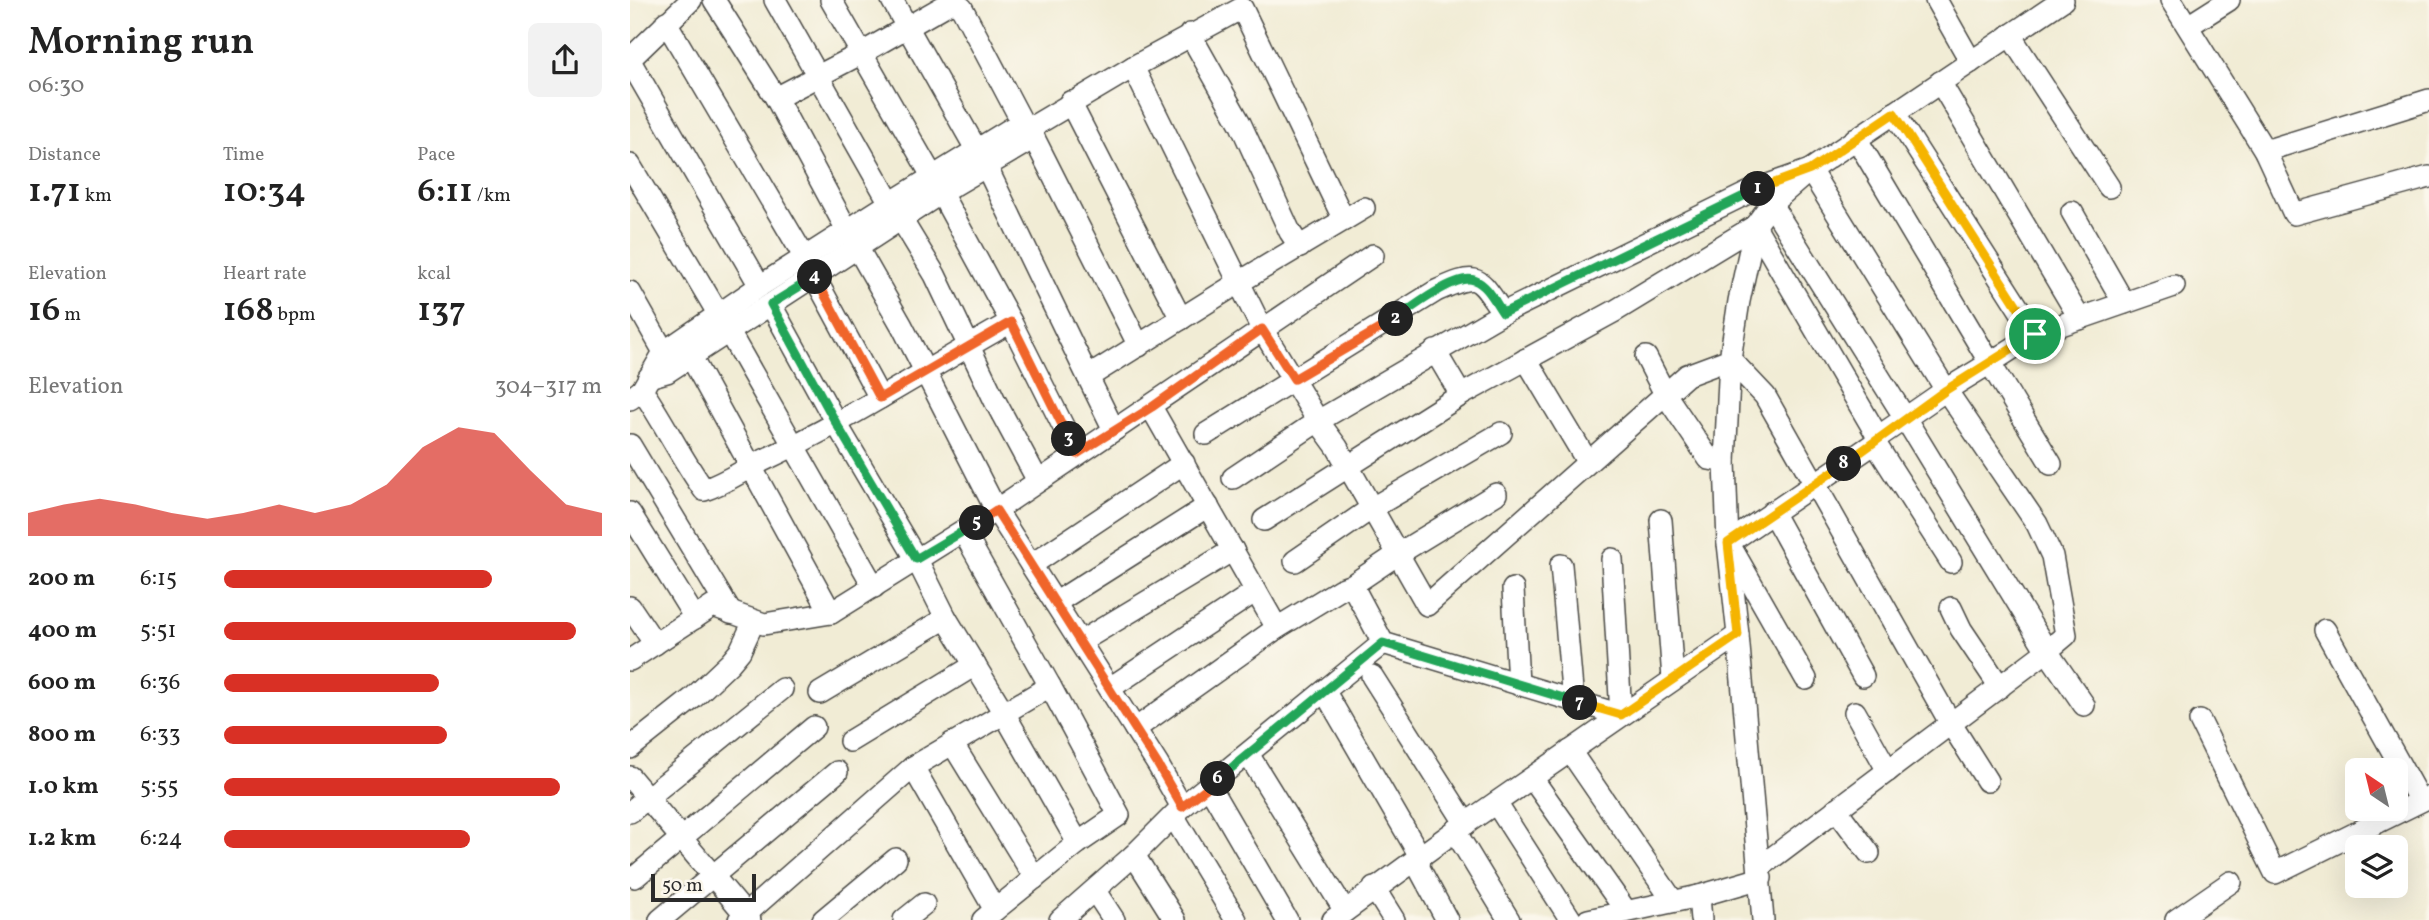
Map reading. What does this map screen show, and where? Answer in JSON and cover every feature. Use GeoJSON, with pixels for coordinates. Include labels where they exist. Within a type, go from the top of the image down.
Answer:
{"type":"FeatureCollection","features":[{"type":"Feature","properties":{"kind":"street"},"geometry":{"type":"LineString","coordinates":[[691,0],[630,60],[917,560],[946,618],[1078,843]]}},
{"type":"Feature","properties":{"kind":"street"},"geometry":{"type":"LineString","coordinates":[[715,0],[776,98],[902,326],[996,510],[1135,729],[1236,920]]}},
{"type":"Feature","properties":{"kind":"street"},"geometry":{"type":"LineString","coordinates":[[775,0],[896,211],[936,275],[995,401],[1038,481]]}},
{"type":"Feature","properties":{"kind":"street"},"geometry":{"type":"LineString","coordinates":[[831,0],[937,185],[1011,322],[1077,454]]}},
{"type":"Feature","properties":{"kind":"street"},"geometry":{"type":"LineString","coordinates":[[892,0],[981,157],[1114,430]]}},
{"type":"Feature","properties":{"kind":"street"},"geometry":{"type":"LineString","coordinates":[[1936,0],[1971,62]]}},
{"type":"Feature","properties":{"kind":"street"},"geometry":{"type":"LineString","coordinates":[[1264,520],[1461,394],[1615,310],[1755,226],[1771,204],[1810,170],[2063,0]]}},
{"type":"Feature","properties":{"kind":"street"},"geometry":{"type":"LineString","coordinates":[[2171,0],[2265,151],[2294,214],[2429,177]]}},
{"type":"Feature","properties":{"kind":"street"},"geometry":{"type":"LineString","coordinates":[[2188,26],[2229,0]]}},
{"type":"Feature","properties":{"kind":"street"},"geometry":{"type":"LineString","coordinates":[[776,98],[952,1],[962,8],[1029,129],[1139,346]]}},
{"type":"Feature","properties":{"kind":"street"},"geometry":{"type":"LineString","coordinates":[[640,389],[691,357],[724,324],[765,295],[981,157],[1133,66],[1242,8],[1344,220]]}},
{"type":"Feature","properties":{"kind":"street"},"geometry":{"type":"LineString","coordinates":[[666,22],[810,267],[880,398]]}},
{"type":"Feature","properties":{"kind":"street"},"geometry":{"type":"LineString","coordinates":[[1190,34],[1240,123],[1290,232],[1300,247]]}},
{"type":"Feature","properties":{"kind":"street"},"geometry":{"type":"LineString","coordinates":[[2010,35],[2109,187]]}},
{"type":"Feature","properties":{"kind":"street"},"geometry":{"type":"LineString","coordinates":[[1133,66],[1262,329],[1336,447],[1427,605],[1686,375],[1730,359]]}},
{"type":"Feature","properties":{"kind":"street"},"geometry":{"type":"LineString","coordinates":[[1940,82],[2080,319]]}},
{"type":"Feature","properties":{"kind":"street"},"geometry":{"type":"LineString","coordinates":[[2265,151],[2429,100]]}},
{"type":"Feature","properties":{"kind":"street"},"geometry":{"type":"LineString","coordinates":[[1070,102],[1181,319]]}},
{"type":"Feature","properties":{"kind":"street"},"geometry":{"type":"LineString","coordinates":[[1894,113],[2035,334]]}},
{"type":"Feature","properties":{"kind":"street"},"geometry":{"type":"LineString","coordinates":[[1856,138],[2051,464]]}},
{"type":"Feature","properties":{"kind":"street"},"geometry":{"type":"LineString","coordinates":[[630,165],[795,446],[874,587]]}},
{"type":"Feature","properties":{"kind":"street"},"geometry":{"type":"LineString","coordinates":[[1233,478],[1318,421],[1503,313],[1741,196],[1810,170]]}},
{"type":"Feature","properties":{"kind":"street"},"geometry":{"type":"LineString","coordinates":[[1588,920],[1699,896],[1760,872],[1836,810],[2066,635],[2052,556],[2037,524],[1946,390],[1810,170]]}},
{"type":"Feature","properties":{"kind":"street"},"geometry":{"type":"LineString","coordinates":[[1771,204],[2047,651],[2084,705]]}},
{"type":"Feature","properties":{"kind":"street"},"geometry":{"type":"LineString","coordinates":[[1088,377],[1364,208]]}},
{"type":"Feature","properties":{"kind":"street"},"geometry":{"type":"LineString","coordinates":[[2072,212],[2124,303]]}},
{"type":"Feature","properties":{"kind":"street"},"geometry":{"type":"LineString","coordinates":[[1755,226],[1730,359],[1725,462],[1728,543],[1763,920]]}},
{"type":"Feature","properties":{"kind":"street"},"geometry":{"type":"LineString","coordinates":[[1755,226],[1876,440],[1951,562]]}},
{"type":"Feature","properties":{"kind":"street"},"geometry":{"type":"LineString","coordinates":[[630,660],[713,606],[764,625],[831,614],[1152,407],[1373,255]]}},
{"type":"Feature","properties":{"kind":"street"},"geometry":{"type":"LineString","coordinates":[[1206,434],[1436,291],[1466,278],[1474,279],[1483,285],[1503,313]]}},
{"type":"Feature","properties":{"kind":"street"},"geometry":{"type":"LineString","coordinates":[[1728,543],[1946,390],[2035,334],[2174,286]]}},
{"type":"Feature","properties":{"kind":"street"},"geometry":{"type":"LineString","coordinates":[[630,292],[664,352]]}},
{"type":"Feature","properties":{"kind":"street"},"geometry":{"type":"LineString","coordinates":[[640,389],[663,421],[690,471],[704,490],[723,484],[751,466],[795,446],[1011,322]]}},
{"type":"Feature","properties":{"kind":"street"},"geometry":{"type":"LineString","coordinates":[[640,389],[664,352],[724,324]]}},
{"type":"Feature","properties":{"kind":"street"},"geometry":{"type":"LineString","coordinates":[[1435,351],[1461,394]]}},
{"type":"Feature","properties":{"kind":"street"},"geometry":{"type":"LineString","coordinates":[[691,357],[831,614]]}},
{"type":"Feature","properties":{"kind":"street"},"geometry":{"type":"LineString","coordinates":[[1646,357],[1665,394],[1709,459],[1725,462]]}},
{"type":"Feature","properties":{"kind":"street"},"geometry":{"type":"LineString","coordinates":[[1525,359],[1587,461]]}},
{"type":"Feature","properties":{"kind":"street"},"geometry":{"type":"LineString","coordinates":[[1730,359],[1765,396],[1951,724],[1987,781]]}},
{"type":"Feature","properties":{"kind":"street"},"geometry":{"type":"LineString","coordinates":[[1152,407],[1277,628]]}},
{"type":"Feature","properties":{"kind":"street"},"geometry":{"type":"LineString","coordinates":[[1295,561],[1372,508],[1501,433]]}},
{"type":"Feature","properties":{"kind":"street"},"geometry":{"type":"LineString","coordinates":[[630,445],[731,613]]}},
{"type":"Feature","properties":{"kind":"street"},"geometry":{"type":"LineString","coordinates":[[1031,565],[1184,463]]}},
{"type":"Feature","properties":{"kind":"street"},"geometry":{"type":"LineString","coordinates":[[1135,729],[1277,628],[1352,585],[1496,495]]}},
{"type":"Feature","properties":{"kind":"street"},"geometry":{"type":"LineString","coordinates":[[1055,603],[1208,506]]}},
{"type":"Feature","properties":{"kind":"street"},"geometry":{"type":"LineString","coordinates":[[1772,512],[1863,676]]}},
{"type":"Feature","properties":{"kind":"street"},"geometry":{"type":"LineString","coordinates":[[630,513],[695,618]]}},
{"type":"Feature","properties":{"kind":"street"},"geometry":{"type":"LineString","coordinates":[[1661,520],[1673,679]]}},
{"type":"Feature","properties":{"kind":"street"},"geometry":{"type":"LineString","coordinates":[[913,767],[989,915],[1078,843],[1119,815],[1050,685],[963,531]]}},
{"type":"Feature","properties":{"kind":"street"},"geometry":{"type":"LineString","coordinates":[[1728,543],[1806,678]]}},
{"type":"Feature","properties":{"kind":"street"},"geometry":{"type":"LineString","coordinates":[[1080,642],[1233,550]]}},
{"type":"Feature","properties":{"kind":"street"},"geometry":{"type":"LineString","coordinates":[[1612,559],[1621,715]]}},
{"type":"Feature","properties":{"kind":"street"},"geometry":{"type":"LineString","coordinates":[[1561,565],[1573,701]]}},
{"type":"Feature","properties":{"kind":"street"},"geometry":{"type":"LineString","coordinates":[[1352,585],[1383,643],[1621,715]]}},
{"type":"Feature","properties":{"kind":"street"},"geometry":{"type":"LineString","coordinates":[[1513,589],[1518,684]]}},
{"type":"Feature","properties":{"kind":"street"},"geometry":{"type":"LineString","coordinates":[[1110,688],[1256,591]]}},
{"type":"Feature","properties":{"kind":"street"},"geometry":{"type":"LineString","coordinates":[[630,607],[655,644]]}},
{"type":"Feature","properties":{"kind":"street"},"geometry":{"type":"LineString","coordinates":[[1951,608],[1961,629],[2000,687]]}},
{"type":"Feature","properties":{"kind":"street"},"geometry":{"type":"LineString","coordinates":[[820,693],[946,618]]}},
{"type":"Feature","properties":{"kind":"street"},"geometry":{"type":"LineString","coordinates":[[630,748],[693,698],[730,663],[740,651],[754,621]]}},
{"type":"Feature","properties":{"kind":"street"},"geometry":{"type":"LineString","coordinates":[[2200,721],[2275,873],[2424,799],[2325,630]]}},
{"type":"Feature","properties":{"kind":"street"},"geometry":{"type":"LineString","coordinates":[[1248,754],[1339,916],[1460,827],[1738,635]]}},
{"type":"Feature","properties":{"kind":"street"},"geometry":{"type":"LineString","coordinates":[[1060,920],[1095,891],[1178,812],[1383,643]]}},
{"type":"Feature","properties":{"kind":"street"},"geometry":{"type":"LineString","coordinates":[[850,741],[975,665]]}},
{"type":"Feature","properties":{"kind":"street"},"geometry":{"type":"LineString","coordinates":[[1372,676],[1460,827],[1509,920]]}},
{"type":"Feature","properties":{"kind":"street"},"geometry":{"type":"LineString","coordinates":[[630,777],[713,875],[745,918],[913,767],[1050,685]]}},
{"type":"Feature","properties":{"kind":"street"},"geometry":{"type":"LineString","coordinates":[[630,812],[782,689]]}},
{"type":"Feature","properties":{"kind":"street"},"geometry":{"type":"LineString","coordinates":[[1325,692],[1420,856],[1419,868],[1447,920]]}},
{"type":"Feature","properties":{"kind":"street"},"geometry":{"type":"LineString","coordinates":[[1855,712],[1888,771]]}},
{"type":"Feature","properties":{"kind":"street"},"geometry":{"type":"LineString","coordinates":[[635,877],[814,727]]}},
{"type":"Feature","properties":{"kind":"street"},"geometry":{"type":"LineString","coordinates":[[952,743],[1035,878]]}},
{"type":"Feature","properties":{"kind":"street"},"geometry":{"type":"LineString","coordinates":[[1570,751],[1673,901]]}},
{"type":"Feature","properties":{"kind":"street"},"geometry":{"type":"LineString","coordinates":[[660,920],[838,772]]}},
{"type":"Feature","properties":{"kind":"street"},"geometry":{"type":"LineString","coordinates":[[1532,778],[1626,911]]}},
{"type":"Feature","properties":{"kind":"street"},"geometry":{"type":"LineString","coordinates":[[1209,786],[1287,920]]}},
{"type":"Feature","properties":{"kind":"street"},"geometry":{"type":"LineString","coordinates":[[1496,803],[1571,920]]}},
{"type":"Feature","properties":{"kind":"street"},"geometry":{"type":"LineString","coordinates":[[1836,810],[1869,853]]}},
{"type":"Feature","properties":{"kind":"street"},"geometry":{"type":"LineString","coordinates":[[1134,855],[1175,920]]}},
{"type":"Feature","properties":{"kind":"street"},"geometry":{"type":"LineString","coordinates":[[823,920],[896,859]]}},
{"type":"Feature","properties":{"kind":"street"},"geometry":{"type":"LineString","coordinates":[[2176,920],[2231,882]]}},
{"type":"Feature","properties":{"kind":"street"},"geometry":{"type":"LineString","coordinates":[[1374,888],[1394,920]]}},
{"type":"Feature","properties":{"kind":"street"},"geometry":{"type":"LineString","coordinates":[[1095,891],[1114,920]]}},
{"type":"Feature","properties":{"kind":"street"},"geometry":{"type":"LineString","coordinates":[[1699,896],[1701,920]]}},
{"type":"Feature","properties":{"kind":"street"},"geometry":{"type":"LineString","coordinates":[[904,920],[924,904]]}},
{"type":"Feature","properties":{"kind":"route"},"geometry":{"type":"LineString","coordinates":[[1894,113],[2035,334],[1946,390],[1878,437],[1875,443],[1728,543],[1738,635],[1621,715],[1383,643],[1182,807],[996,510],[916,559],[836,423],[771,304],[814,276],[880,398],[1011,322],[1077,454],[1152,407],[1262,329],[1294,379],[1395,319],[1436,291],[1466,278],[1474,279],[1483,285],[1503,313],[1754,190],[1810,170],[1894,113]]}}]}
